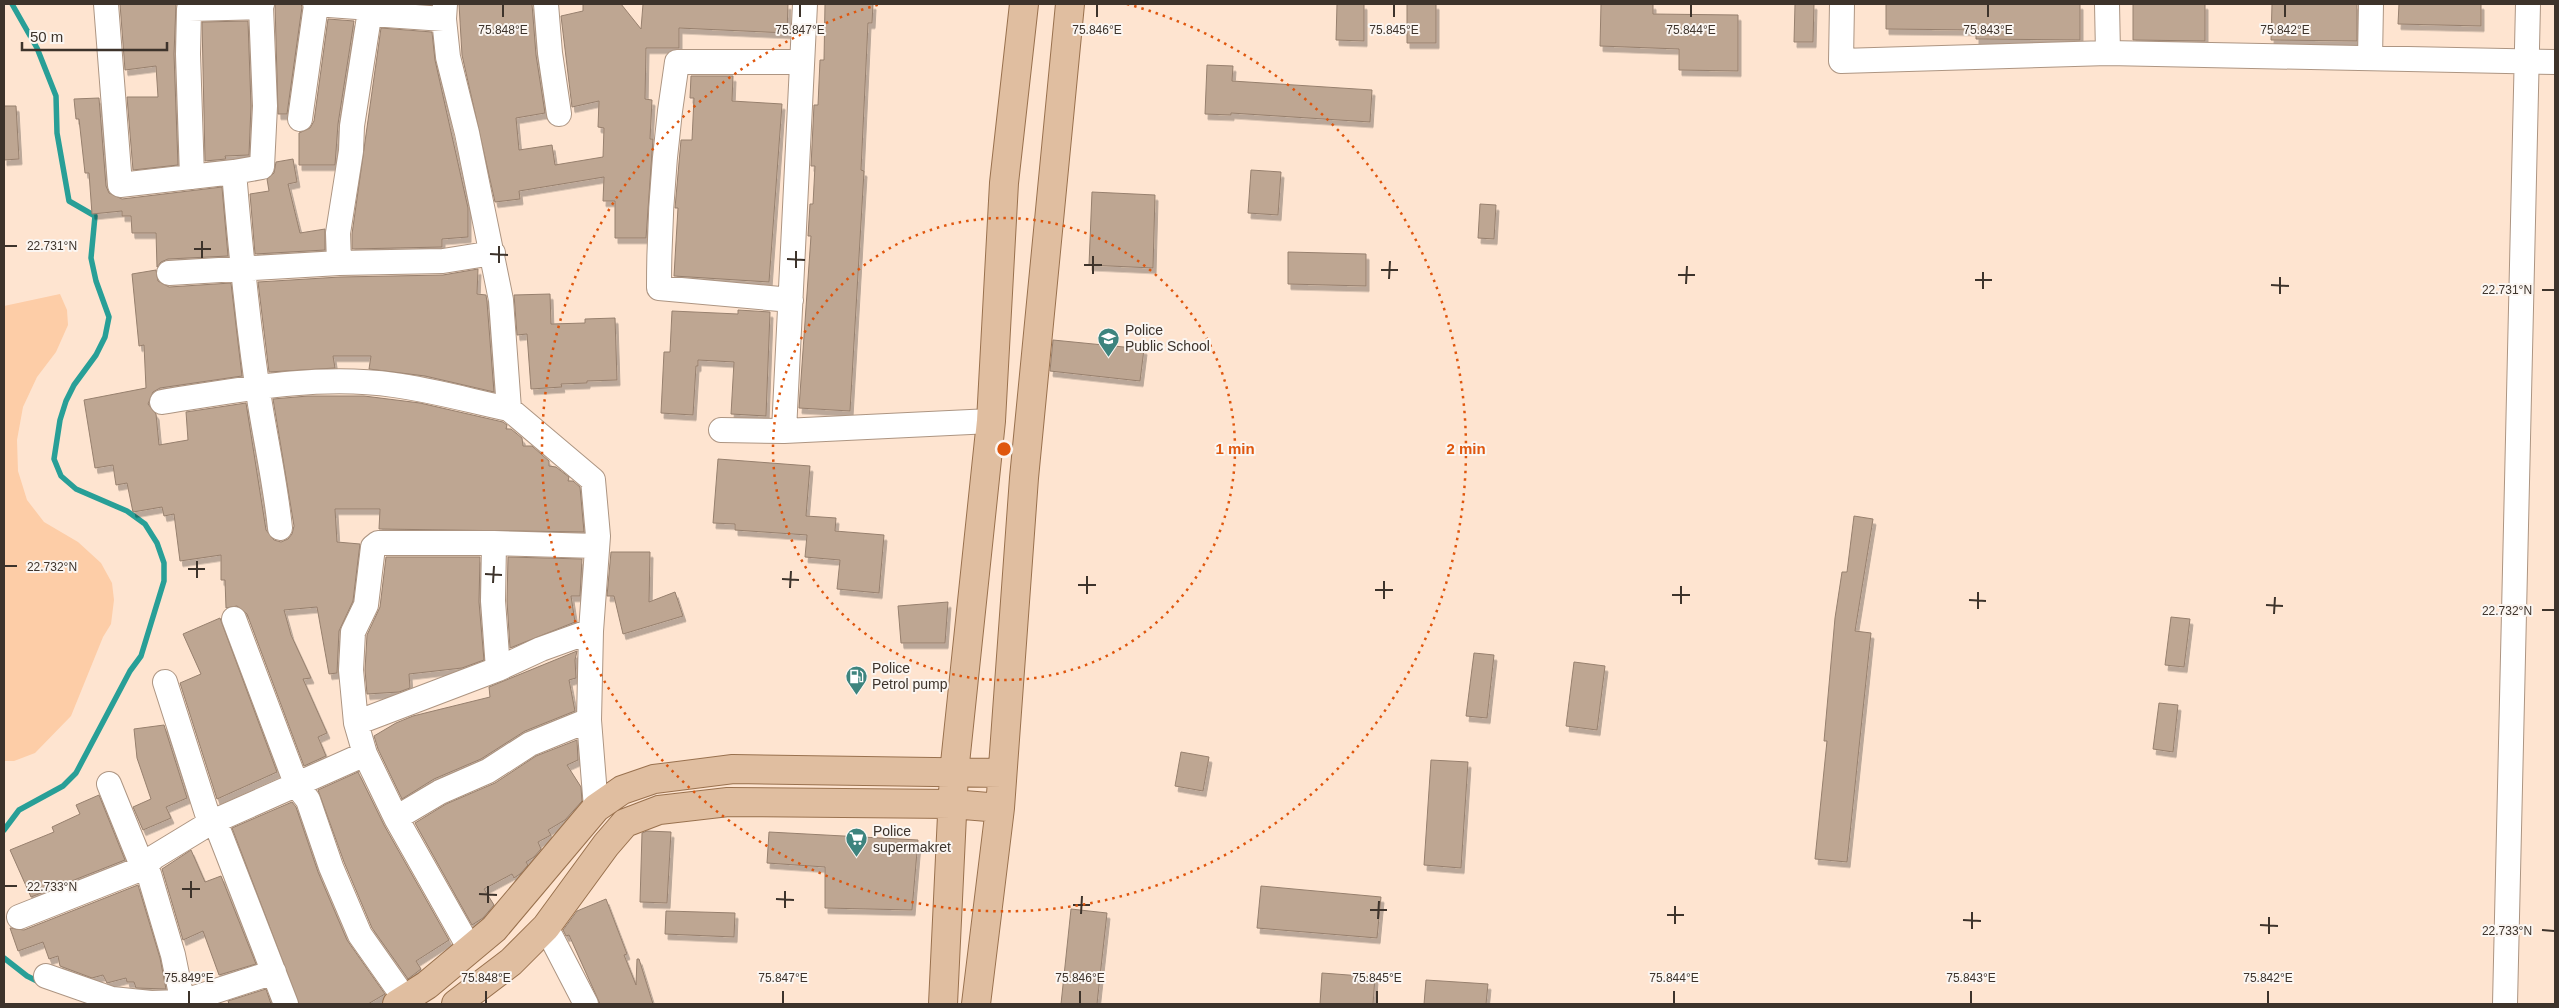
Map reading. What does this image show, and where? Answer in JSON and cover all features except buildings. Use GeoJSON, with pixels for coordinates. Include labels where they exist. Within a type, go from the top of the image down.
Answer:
{"type":"FeatureCollection","features":[{"type":"Feature","properties":{"kind":"main road"},"geometry":{"type":"LineString","coordinates":[[943,1004],[954,773],[991,422],[1004,183],[1024,4]]}},
{"type":"Feature","properties":{"kind":"main road"},"geometry":{"type":"LineString","coordinates":[[976,1004],[1000,808],[1024,478],[1070,4]]}},
{"type":"Feature","properties":{"kind":"main road"},"geometry":{"type":"LineString","coordinates":[[401,1002],[427,985],[494,929],[596,808],[622,790],[654,779],[733,769],[1002,773]]}},
{"type":"Feature","properties":{"kind":"main road"},"geometry":{"type":"LineString","coordinates":[[456,1004],[511,962],[546,927],[606,845],[626,823],[659,810],[728,802],[952,804],[1000,808]]}},
{"type":"Feature","properties":{"kind":"street"},"geometry":{"type":"LineString","coordinates":[[106,4],[120,185],[192,177],[234,172],[262,167],[265,106],[262,5],[189,9],[188,54],[192,177]]}},
{"type":"Feature","properties":{"kind":"street"},"geometry":{"type":"LineString","coordinates":[[300,119],[315,4],[371,9],[445,11],[448,57],[493,253],[501,300],[510,409]]}},
{"type":"Feature","properties":{"kind":"street"},"geometry":{"type":"LineString","coordinates":[[546,4],[550,53],[560,114]]}},
{"type":"Feature","properties":{"kind":"street"},"geometry":{"type":"LineString","coordinates":[[784,431],[804,4]]}},
{"type":"Feature","properties":{"kind":"street"},"geometry":{"type":"LineString","coordinates":[[1842,4],[1841,60],[2108,53],[2528,63],[2555,62]]}},
{"type":"Feature","properties":{"kind":"street"},"geometry":{"type":"LineString","coordinates":[[2107,4],[2108,53]]}},
{"type":"Feature","properties":{"kind":"street"},"geometry":{"type":"LineString","coordinates":[[2370,58],[2371,4]]}},
{"type":"Feature","properties":{"kind":"street"},"geometry":{"type":"LineString","coordinates":[[2505,1004],[2528,4]]}},
{"type":"Feature","properties":{"kind":"street"},"geometry":{"type":"LineString","coordinates":[[339,262],[338,233],[351,151],[352,126],[371,9]]}},
{"type":"Feature","properties":{"kind":"street"},"geometry":{"type":"LineString","coordinates":[[791,300],[659,288],[659,234],[669,110],[677,62],[802,62]]}},
{"type":"Feature","properties":{"kind":"street"},"geometry":{"type":"LineString","coordinates":[[234,172],[241,268],[258,387],[275,478],[280,528]]}},
{"type":"Feature","properties":{"kind":"street"},"geometry":{"type":"LineString","coordinates":[[169,273],[339,262],[444,261],[493,253]]}},
{"type":"Feature","properties":{"kind":"street"},"geometry":{"type":"LineString","coordinates":[[162,402],[258,387],[332,382],[393,385],[510,409],[593,480],[597,546],[590,631],[589,720],[596,808]]}},
{"type":"Feature","properties":{"kind":"street"},"geometry":{"type":"LineString","coordinates":[[721,430],[784,431],[991,422]]}},
{"type":"Feature","properties":{"kind":"street"},"geometry":{"type":"LineString","coordinates":[[470,949],[396,818],[365,754],[356,724],[351,670],[353,632],[366,605],[373,547],[378,543],[494,543],[597,546]]}},
{"type":"Feature","properties":{"kind":"street"},"geometry":{"type":"LineString","coordinates":[[494,543],[493,601],[498,669]]}},
{"type":"Feature","properties":{"kind":"street"},"geometry":{"type":"LineString","coordinates":[[234,619],[297,786],[308,800],[331,867],[360,935],[401,1002]]}},
{"type":"Feature","properties":{"kind":"street"},"geometry":{"type":"LineString","coordinates":[[356,724],[590,631]]}},
{"type":"Feature","properties":{"kind":"street"},"geometry":{"type":"LineString","coordinates":[[165,682],[213,822],[286,1004]]}},
{"type":"Feature","properties":{"kind":"street"},"geometry":{"type":"LineString","coordinates":[[396,818],[440,792],[488,771],[530,744],[589,720]]}},
{"type":"Feature","properties":{"kind":"street"},"geometry":{"type":"LineString","coordinates":[[19,917],[143,868],[154,857],[213,822],[365,754]]}},
{"type":"Feature","properties":{"kind":"street"},"geometry":{"type":"LineString","coordinates":[[110,784],[143,868],[149,874],[173,955],[183,1003]]}},
{"type":"Feature","properties":{"kind":"street"},"geometry":{"type":"LineString","coordinates":[[546,927],[586,1004]]}},
{"type":"Feature","properties":{"kind":"street"},"geometry":{"type":"LineString","coordinates":[[46,976],[112,999],[151,1004],[183,1003],[274,972]]}},
{"type":"Feature","properties":{"kind":"shaded area"},"geometry":{"type":"Polygon","coordinates":[[[60,294],[67,310],[68,325],[56,352],[37,377],[23,407],[17,440],[18,471],[27,500],[44,522],[78,542],[101,563],[112,583],[114,600],[111,624],[103,637],[71,716],[35,753],[14,761],[4,761],[4,306],[60,294]]]}},
{"type":"Feature","properties":{"kind":"waterway"},"geometry":{"type":"LineString","coordinates":[[4,830],[19,810],[63,786],[76,773],[130,671],[141,656],[164,581],[164,563],[157,543],[145,524],[127,511],[76,489],[61,476],[54,459],[60,420],[66,401],[74,385],[96,355],[105,337],[109,317],[96,281],[91,258],[95,216],[69,201],[57,133],[56,96],[37,48],[12,4]]}},
{"type":"Feature","properties":{"kind":"waterway"},"geometry":{"type":"LineString","coordinates":[[4,958],[27,976],[41,983]]}},
{"type":"Feature","properties":{"kind":"place","name":"Police Public School"},"geometry":{"type":"Point","coordinates":[1109,357]}},
{"type":"Feature","properties":{"kind":"place","name":"Police Petrol pump"},"geometry":{"type":"Point","coordinates":[856,695]}},
{"type":"Feature","properties":{"kind":"place","name":"Police supermakret"},"geometry":{"type":"Point","coordinates":[857,858]}}]}
